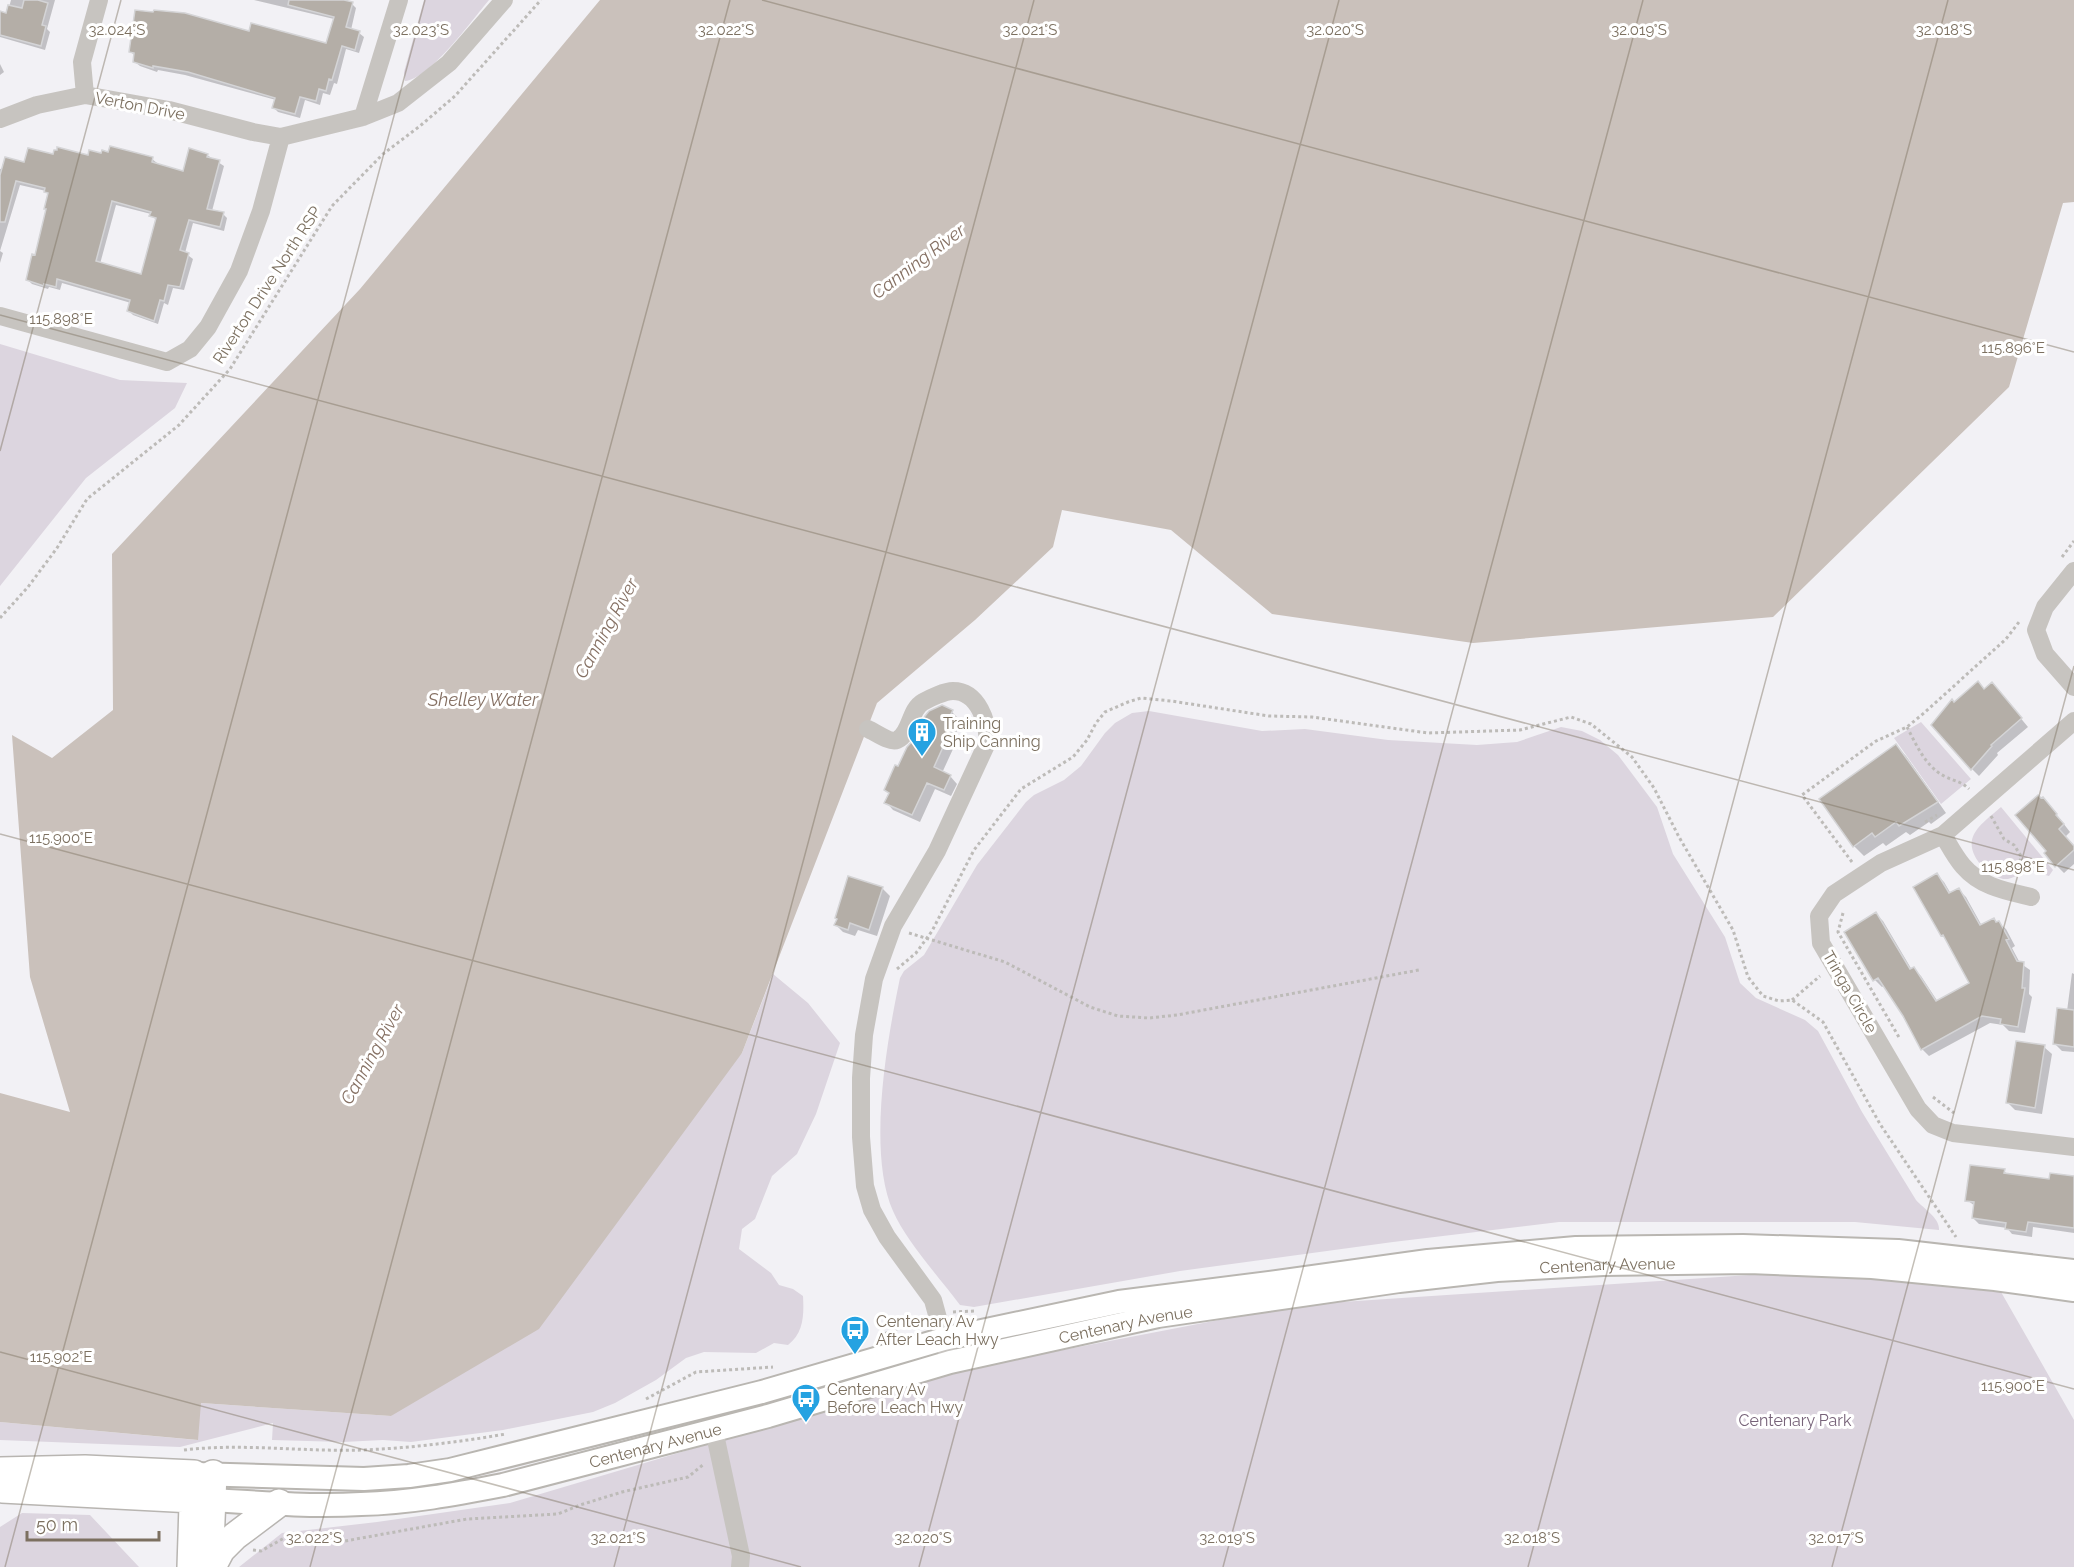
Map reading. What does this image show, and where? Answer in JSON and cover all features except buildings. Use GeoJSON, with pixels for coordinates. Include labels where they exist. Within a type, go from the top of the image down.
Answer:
{"type":"FeatureCollection","features":[{"type":"Feature","properties":{"kind":"highway"},"geometry":{"type":"LineString","coordinates":[[0,1471],[85,1469],[203,1487]]}},
{"type":"Feature","properties":{"kind":"highway"},"geometry":{"type":"LineString","coordinates":[[0,1489],[203,1487]]}},
{"type":"Feature","properties":{"kind":"highway"},"geometry":{"type":"LineString","coordinates":[[192,1567],[203,1487]]}},
{"type":"Feature","properties":{"kind":"highway"},"geometry":{"type":"LineString","coordinates":[[203,1487],[210,1567]]}},
{"type":"Feature","properties":{"kind":"highway"},"geometry":{"type":"LineString","coordinates":[[210,1567],[221,1550],[235,1536],[279,1503]]}},
{"type":"Feature","properties":{"kind":"main road","name":"Centenary Avenue"},"geometry":{"type":"LineString","coordinates":[[203,1487],[409,1476],[450,1470],[762,1392],[944,1339],[1119,1302],[1428,1260],[1576,1248],[1743,1246],[1898,1251],[2074,1271]]}},
{"type":"Feature","properties":{"kind":"main road","name":"Centenary Avenue"},"geometry":{"type":"LineString","coordinates":[[203,1487],[279,1503],[404,1502],[459,1493],[503,1485],[714,1430],[950,1362],[1158,1316],[1399,1281],[1497,1270],[1603,1264],[1749,1262],[1872,1267],[1995,1279],[2074,1290]]}},
{"type":"Feature","properties":{"kind":"street"},"geometry":{"type":"LineString","coordinates":[[85,95],[82,62],[99,0]]}},
{"type":"Feature","properties":{"kind":"street"},"geometry":{"type":"LineString","coordinates":[[363,117],[399,0]]}},
{"type":"Feature","properties":{"kind":"street"},"geometry":{"type":"LineString","coordinates":[[0,316],[167,362],[190,349],[208,327],[239,272],[261,211],[281,136],[363,117],[398,103],[449,63],[504,0]]}},
{"type":"Feature","properties":{"kind":"street","name":"Verton Drive"},"geometry":{"type":"LineString","coordinates":[[0,119],[37,105],[85,95],[169,110],[254,132],[281,136]]}},
{"type":"Feature","properties":{"kind":"street"},"geometry":{"type":"LineString","coordinates":[[2068,564],[2045,607],[2036,630],[2045,654],[2074,687]]}},
{"type":"Feature","properties":{"kind":"street"},"geometry":{"type":"LineString","coordinates":[[868,729],[893,741],[899,739],[920,704],[952,691],[965,694],[974,702],[986,720],[988,732],[987,743],[937,851],[893,926],[874,979],[864,1035],[861,1137],[865,1186],[872,1210],[887,1237],[933,1300],[950,1362]]}},
{"type":"Feature","properties":{"kind":"street","name":"Tringa Circle"},"geometry":{"type":"LineString","coordinates":[[2074,720],[1943,835],[1881,863],[1857,870],[1820,916],[1821,943],[1918,1108],[1933,1125],[1953,1133],[2074,1147]]}},
{"type":"Feature","properties":{"kind":"street"},"geometry":{"type":"LineString","coordinates":[[1943,835],[1964,867],[1980,880],[1998,890],[2031,897]]}},
{"type":"Feature","properties":{"kind":"street"},"geometry":{"type":"LineString","coordinates":[[714,1430],[741,1556],[740,1567]]}},
{"type":"Feature","properties":{"kind":"path","name":"Riverton Drive North RSP"},"geometry":{"type":"LineString","coordinates":[[0,618],[28,587],[57,548],[87,499],[179,425],[230,369],[332,206],[383,154],[455,96],[541,0]]}},
{"type":"Feature","properties":{"kind":"path"},"geometry":{"type":"LineString","coordinates":[[2068,564],[2074,541]]}},
{"type":"Feature","properties":{"kind":"path"},"geometry":{"type":"LineString","coordinates":[[1857,870],[1802,795],[1876,741],[1907,727],[2006,639],[2023,614]]}},
{"type":"Feature","properties":{"kind":"path"},"geometry":{"type":"LineString","coordinates":[[896,971],[926,939],[952,895],[974,850],[1021,789],[1073,757],[1105,712],[1142,698],[1171,700],[1269,716],[1311,717],[1428,733],[1520,730],[1571,717],[1591,724],[1632,757],[1654,788],[1679,837],[1733,930],[1748,977],[1763,996],[1779,1001],[1792,1000],[1834,965]]}},
{"type":"Feature","properties":{"kind":"path"},"geometry":{"type":"LineString","coordinates":[[1907,727],[1930,765],[1944,776],[1962,782],[1974,795]]}},
{"type":"Feature","properties":{"kind":"path"},"geometry":{"type":"LineString","coordinates":[[1963,796],[1970,790]]}},
{"type":"Feature","properties":{"kind":"path"},"geometry":{"type":"LineString","coordinates":[[1989,812],[2004,839],[2014,845],[2020,856],[2019,867],[2011,877],[2031,897]]}},
{"type":"Feature","properties":{"kind":"path"},"geometry":{"type":"LineString","coordinates":[[1920,825],[1940,813]]}},
{"type":"Feature","properties":{"kind":"path"},"geometry":{"type":"LineString","coordinates":[[1845,868],[1857,870]]}},
{"type":"Feature","properties":{"kind":"path"},"geometry":{"type":"LineString","coordinates":[[1838,892],[1846,903],[1838,932],[1904,1046]]}},
{"type":"Feature","properties":{"kind":"path"},"geometry":{"type":"LineString","coordinates":[[893,926],[926,939],[1005,962],[1090,1007],[1118,1016],[1149,1018],[1177,1015],[1419,970]]}},
{"type":"Feature","properties":{"kind":"path"},"geometry":{"type":"LineString","coordinates":[[1792,1000],[1823,1022],[1880,1124],[1918,1183],[1954,1232],[1957,1240]]}},
{"type":"Feature","properties":{"kind":"path"},"geometry":{"type":"LineString","coordinates":[[1928,1088],[1934,1098],[1960,1117]]}},
{"type":"Feature","properties":{"kind":"path"},"geometry":{"type":"LineString","coordinates":[[951,1304],[957,1311]]}},
{"type":"Feature","properties":{"kind":"path"},"geometry":{"type":"LineString","coordinates":[[245,1548],[261,1551],[286,1537],[345,1541],[466,1519],[558,1514],[622,1492],[681,1479],[699,1470],[704,1464],[722,1461]]}},
{"type":"Feature","properties":{"kind":"green space"},"geometry":{"type":"Polygon","coordinates":[[[424,0],[489,0],[438,60],[415,78],[405,81],[404,72],[424,0]]]}},
{"type":"Feature","properties":{"kind":"green space"},"geometry":{"type":"Polygon","coordinates":[[[0,344],[120,380],[187,383],[175,408],[86,478],[0,586],[0,344]]]}},
{"type":"Feature","properties":{"kind":"green space"},"geometry":{"type":"Polygon","coordinates":[[[1149,711],[1262,731],[1305,729],[1388,740],[1477,745],[1517,742],[1561,727],[1582,731],[1600,740],[1618,755],[1657,807],[1673,854],[1725,937],[1740,983],[1756,998],[1805,1020],[1818,1031],[1862,1112],[1916,1200],[1931,1214],[1939,1230],[1855,1222],[1559,1222],[1180,1271],[974,1307],[960,1305],[899,1223],[885,1187],[880,1128],[882,1096],[885,1063],[900,978],[904,971],[924,955],[977,865],[1026,802],[1034,795],[1064,780],[1081,766],[1115,723],[1132,713],[1149,711]]]}},
{"type":"Feature","properties":{"kind":"green space"},"geometry":{"type":"Polygon","coordinates":[[[1921,722],[1971,779],[1941,804],[1894,738],[1921,722]]]}},
{"type":"Feature","properties":{"kind":"green space"},"geometry":{"type":"Polygon","coordinates":[[[2001,807],[2053,870],[2049,876],[2029,872],[2003,879],[1990,873],[1980,864],[1974,854],[1972,839],[1980,825],[2001,807]]]}},
{"type":"Feature","properties":{"kind":"green space"},"geometry":{"type":"Polygon","coordinates":[[[773,974],[808,1003],[840,1043],[816,1114],[797,1154],[772,1176],[755,1219],[742,1229],[739,1249],[771,1273],[779,1285],[793,1289],[803,1296],[803,1316],[800,1329],[788,1345],[774,1343],[756,1353],[704,1352],[686,1358],[656,1380],[615,1403],[593,1412],[503,1430],[411,1442],[272,1440],[273,1423],[180,1447],[0,1440],[0,1422],[197,1440],[200,1403],[391,1416],[742,1053],[773,974]]]}},
{"type":"Feature","properties":{"kind":"green space","name":"Centenary Park"},"geometry":{"type":"Polygon","coordinates":[[[1795,1272],[2001,1292],[2074,1420],[2074,1567],[239,1567],[282,1533],[510,1503],[954,1371],[1296,1305],[1795,1272]]]}},
{"type":"Feature","properties":{"kind":"green space"},"geometry":{"type":"Polygon","coordinates":[[[22,1513],[90,1515],[139,1567],[0,1567],[0,1527],[22,1513]]]}},
{"type":"Feature","properties":{"kind":"water","name":"Shelley Water"},"geometry":{"type":"Polygon","coordinates":[[[600,0],[2074,0],[2074,202],[2063,203],[2009,387],[1773,617],[1473,643],[1272,614],[1171,530],[1062,510],[1053,547],[975,620],[877,703],[742,1053],[539,1329],[391,1416],[201,1403],[198,1440],[0,1422],[0,1093],[70,1112],[30,977],[12,735],[52,758],[113,710],[112,554],[360,289],[600,0]]]}},
{"type":"Feature","properties":{"kind":"place","name":"Training Ship Canning"},"geometry":{"type":"Point","coordinates":[922,758]}},
{"type":"Feature","properties":{"kind":"place","name":"Centenary Av After Leach Hwy"},"geometry":{"type":"Point","coordinates":[855,1356]}},
{"type":"Feature","properties":{"kind":"place","name":"Centenary Av Before Leach Hwy"},"geometry":{"type":"Point","coordinates":[806,1424]}},
{"type":"Feature","properties":{"kind":"water label","name":"Canning River"},"geometry":{"type":"Point","coordinates":[918,261]}},
{"type":"Feature","properties":{"kind":"water label","name":"Canning River"},"geometry":{"type":"Point","coordinates":[606,628]}},
{"type":"Feature","properties":{"kind":"water label","name":"Canning River"},"geometry":{"type":"Point","coordinates":[372,1054]}}]}
